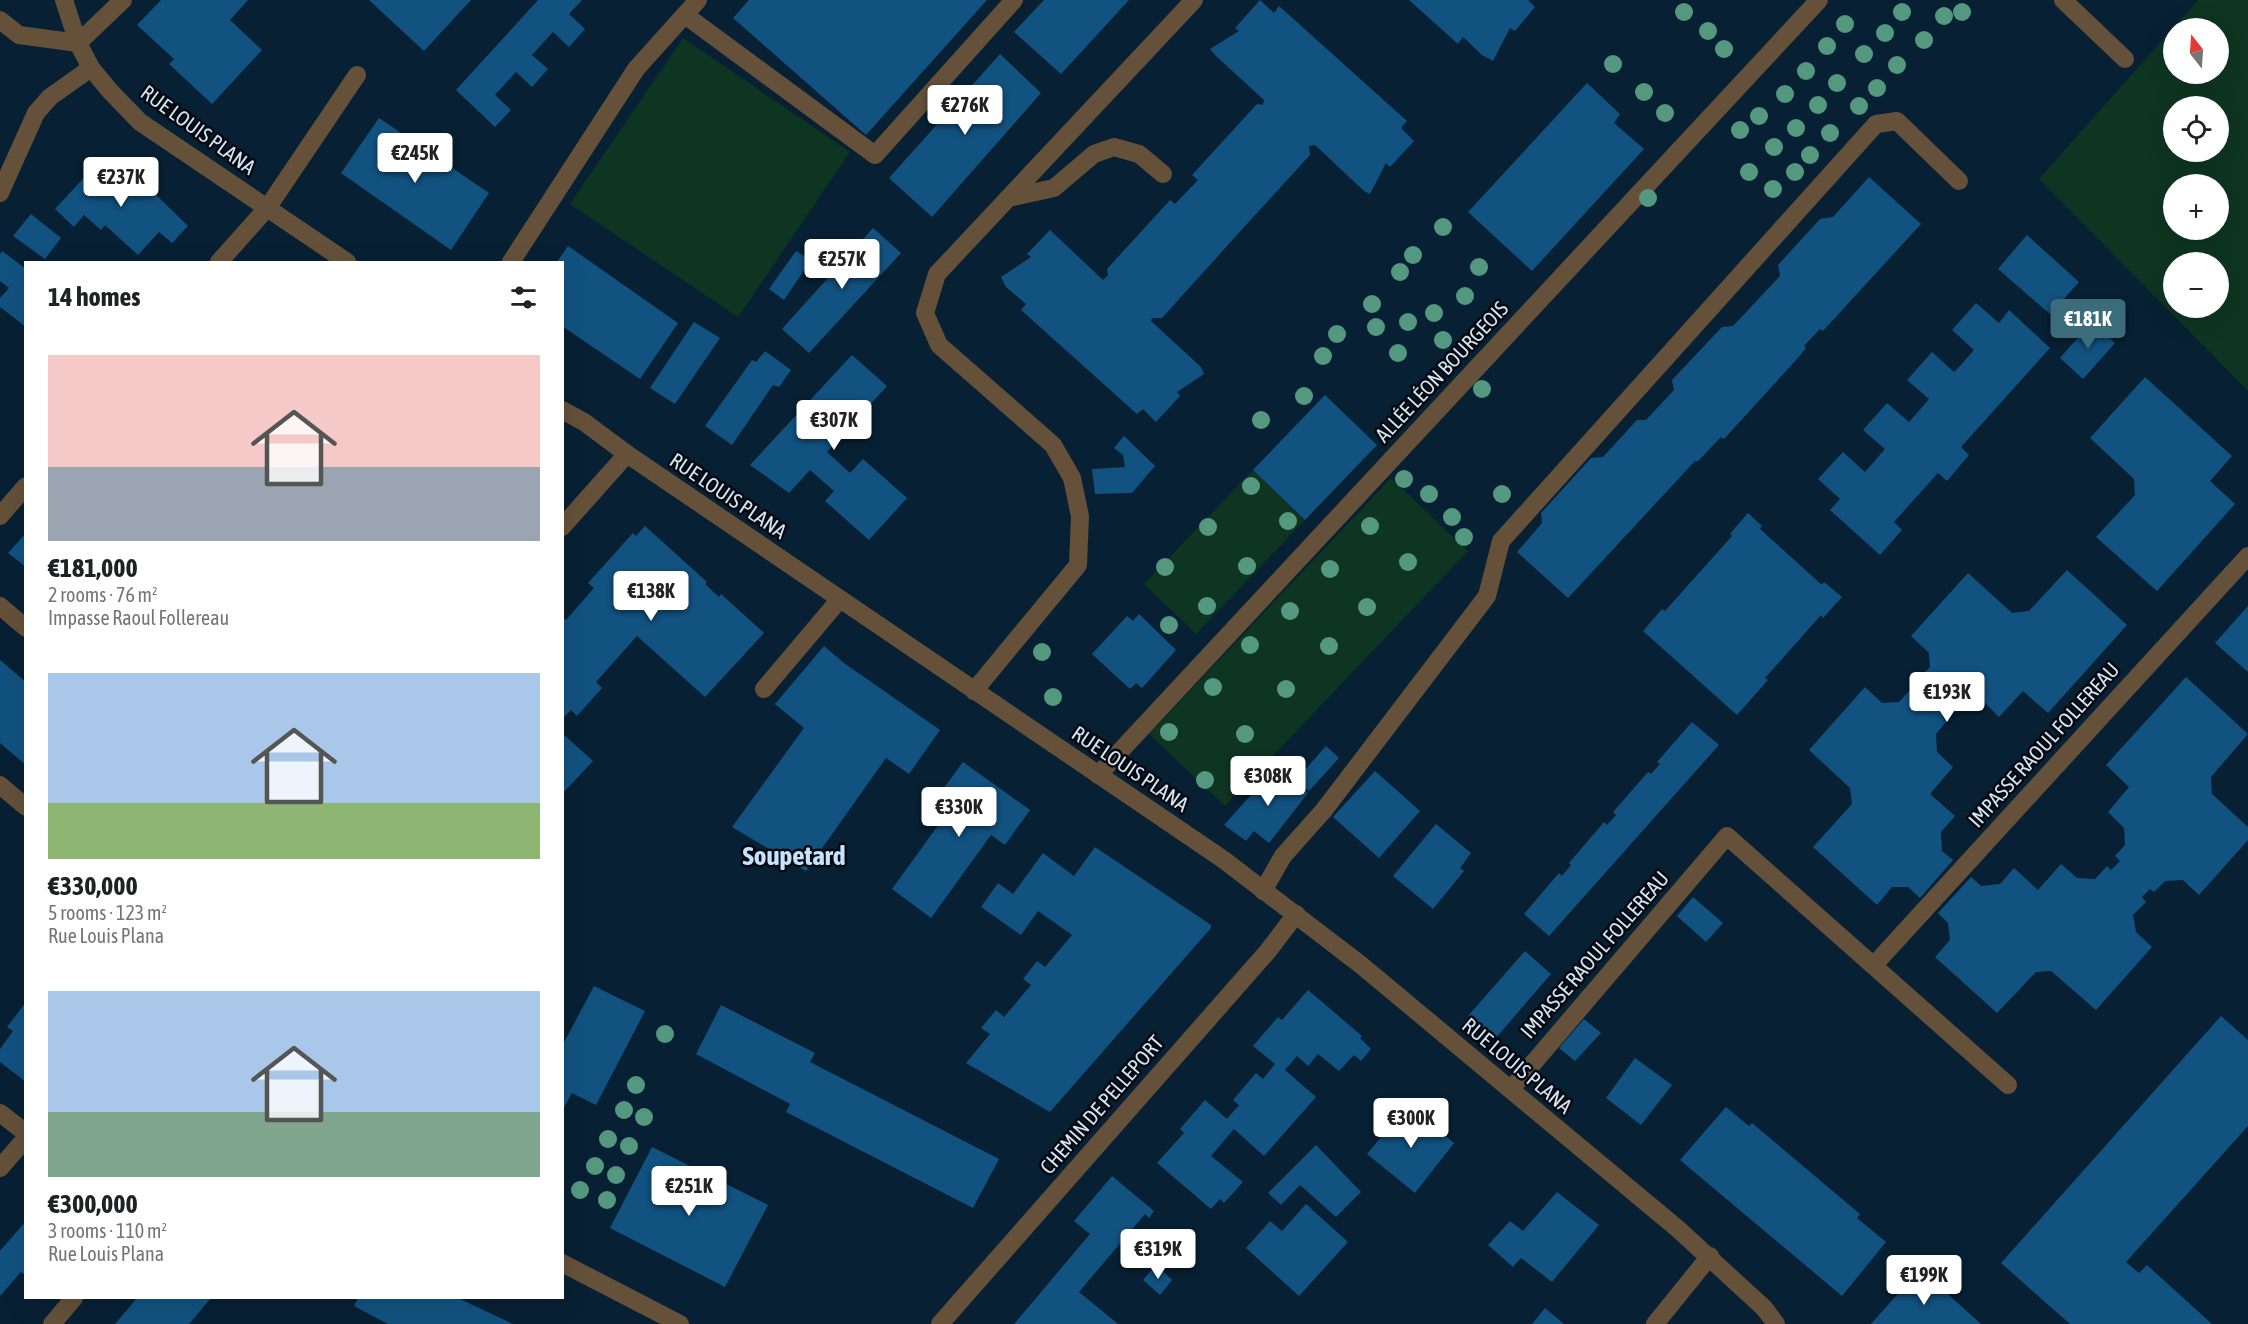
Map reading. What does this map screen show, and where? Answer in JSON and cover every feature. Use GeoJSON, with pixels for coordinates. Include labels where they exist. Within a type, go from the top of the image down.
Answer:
{"type":"FeatureCollection","features":[{"type":"Feature","properties":{"kind":"street","name":"RUE LOUIS PLANA"},"geometry":{"type":"LineString","coordinates":[[64,0],[78,43],[91,68],[140,122],[346,261]]}},
{"type":"Feature","properties":{"kind":"street"},"geometry":{"type":"LineString","coordinates":[[0,20],[19,35],[78,43],[123,0]]}},
{"type":"Feature","properties":{"kind":"street"},"geometry":{"type":"LineString","coordinates":[[511,261],[636,69],[698,0]]}},
{"type":"Feature","properties":{"kind":"street"},"geometry":{"type":"LineString","coordinates":[[685,15],[875,155],[1014,0]]}},
{"type":"Feature","properties":{"kind":"street"},"geometry":{"type":"LineString","coordinates":[[974,691],[1078,565],[1080,516],[1072,478],[1053,446],[939,345],[925,313],[937,274],[1194,0]]}},
{"type":"Feature","properties":{"kind":"street","name":"ALLÉE LÉON BOURGEOIS"},"geometry":{"type":"LineString","coordinates":[[1098,775],[1819,0]]}},
{"type":"Feature","properties":{"kind":"street"},"geometry":{"type":"LineString","coordinates":[[2063,0],[2125,59]]}},
{"type":"Feature","properties":{"kind":"street"},"geometry":{"type":"LineString","coordinates":[[0,193],[36,113],[50,97],[91,68]]}},
{"type":"Feature","properties":{"kind":"street"},"geometry":{"type":"LineString","coordinates":[[220,261],[267,207],[357,75]]}},
{"type":"Feature","properties":{"kind":"street"},"geometry":{"type":"LineString","coordinates":[[1263,891],[1283,856],[1324,810],[1487,596],[1501,541],[1876,124],[1897,121],[1959,181]]}},
{"type":"Feature","properties":{"kind":"street"},"geometry":{"type":"LineString","coordinates":[[1008,198],[1054,188],[1094,154],[1114,147],[1139,154],[1163,174]]}},
{"type":"Feature","properties":{"kind":"street","name":"RUE LOUIS PLANA"},"geometry":{"type":"LineString","coordinates":[[564,411],[584,422],[627,454],[1224,860],[1296,914],[1369,971],[1710,1256],[1764,1308],[1776,1324]]}},
{"type":"Feature","properties":{"kind":"street"},"geometry":{"type":"LineString","coordinates":[[564,525],[627,454]]}},
{"type":"Feature","properties":{"kind":"street"},"geometry":{"type":"LineString","coordinates":[[0,516],[24,488]]}},
{"type":"Feature","properties":{"kind":"street","name":"IMPASSE RAOUL FOLLEREAU"},"geometry":{"type":"LineString","coordinates":[[1874,965],[2248,556]]}},
{"type":"Feature","properties":{"kind":"street"},"geometry":{"type":"LineString","coordinates":[[764,689],[840,599]]}},
{"type":"Feature","properties":{"kind":"street"},"geometry":{"type":"LineString","coordinates":[[0,606],[24,626]]}},
{"type":"Feature","properties":{"kind":"street"},"geometry":{"type":"LineString","coordinates":[[0,785],[24,805]]}},
{"type":"Feature","properties":{"kind":"street","name":"IMPASSE RAOUL FOLLEREAU"},"geometry":{"type":"LineString","coordinates":[[1511,1089],[1727,836],[2008,1085]]}},
{"type":"Feature","properties":{"kind":"street","name":"CHEMIN DE PELLEPORT"},"geometry":{"type":"LineString","coordinates":[[940,1324],[1268,951],[1296,914]]}},
{"type":"Feature","properties":{"kind":"street"},"geometry":{"type":"LineString","coordinates":[[0,1113],[24,1131]]}},
{"type":"Feature","properties":{"kind":"street"},"geometry":{"type":"LineString","coordinates":[[0,1168],[24,1140]]}},
{"type":"Feature","properties":{"kind":"street"},"geometry":{"type":"LineString","coordinates":[[1655,1324],[1710,1256]]}},
{"type":"Feature","properties":{"kind":"street"},"geometry":{"type":"LineString","coordinates":[[564,1264],[680,1324]]}},
{"type":"Feature","properties":{"kind":"street"},"geometry":{"type":"LineString","coordinates":[[52,1324],[73,1299]]}},
{"type":"Feature","properties":{"kind":"green space"},"geometry":{"type":"Polygon","coordinates":[[[2198,0],[2248,0],[2248,391],[2176,318],[2229,318],[2229,252],[2163,252],[2163,305],[2039,179],[2163,39],[2163,84],[2229,84],[2229,18],[2182,18],[2198,0]]]}},
{"type":"Feature","properties":{"kind":"green space"},"geometry":{"type":"Polygon","coordinates":[[[683,38],[850,152],[738,317],[570,204],[683,38]]]}},
{"type":"Feature","properties":{"kind":"green space"},"geometry":{"type":"Polygon","coordinates":[[[1253,470],[1305,520],[1196,634],[1144,584],[1253,470]]]}},
{"type":"Feature","properties":{"kind":"green space"},"geometry":{"type":"Polygon","coordinates":[[[1391,478],[1468,551],[1225,806],[1149,734],[1391,478]]]}},
{"type":"Feature","properties":{"kind":"building"},"geometry":{"type":"Polygon","coordinates":[[[161,0],[248,0],[230,20],[262,50],[212,104],[169,64],[174,59],[137,25],[161,0]]]}},
{"type":"Feature","properties":{"kind":"building"},"geometry":{"type":"Polygon","coordinates":[[[369,0],[471,0],[424,51],[369,0]]]}},
{"type":"Feature","properties":{"kind":"building"},"geometry":{"type":"Polygon","coordinates":[[[538,0],[582,0],[569,14],[585,29],[569,47],[553,32],[532,55],[548,69],[532,87],[516,72],[495,95],[511,110],[495,127],[456,90],[538,0]]]}},
{"type":"Feature","properties":{"kind":"building"},"geometry":{"type":"Polygon","coordinates":[[[749,0],[987,0],[866,135],[733,18],[749,0]]]}},
{"type":"Feature","properties":{"kind":"building"},"geometry":{"type":"Polygon","coordinates":[[[1044,0],[1129,0],[1061,74],[1014,32],[1044,0]]]}},
{"type":"Feature","properties":{"kind":"building"},"geometry":{"type":"Polygon","coordinates":[[[1260,0],[1274,13],[1279,6],[1407,121],[1401,128],[1414,141],[1390,167],[1386,163],[1370,194],[1315,145],[1309,146],[1310,155],[1162,318],[1152,318],[1151,321],[1201,367],[1204,374],[1177,392],[1180,396],[1156,422],[1143,409],[1137,414],[1021,310],[1026,304],[1006,287],[1001,277],[1031,257],[1027,254],[1050,230],[1103,280],[1108,275],[1107,269],[1170,200],[1175,204],[1198,180],[1192,175],[1257,104],[1263,105],[1264,100],[1210,49],[1239,31],[1235,28],[1260,0]]]}},
{"type":"Feature","properties":{"kind":"building"},"geometry":{"type":"Polygon","coordinates":[[[1409,0],[1528,0],[1535,7],[1515,31],[1510,28],[1493,61],[1482,55],[1463,37],[1458,44],[1409,0]]]}},
{"type":"Feature","properties":{"kind":"building"},"geometry":{"type":"Polygon","coordinates":[[[1000,54],[1041,93],[932,217],[889,178],[1000,54]]]}},
{"type":"Feature","properties":{"kind":"building"},"geometry":{"type":"Polygon","coordinates":[[[1587,83],[1620,114],[1614,123],[1644,149],[1532,271],[1468,212],[1587,83]]]}},
{"type":"Feature","properties":{"kind":"building"},"geometry":{"type":"Polygon","coordinates":[[[379,118],[489,193],[451,250],[341,173],[379,118]]]}},
{"type":"Feature","properties":{"kind":"building"},"geometry":{"type":"Polygon","coordinates":[[[103,157],[139,188],[144,183],[188,226],[172,243],[159,232],[138,255],[105,225],[101,230],[84,215],[74,227],[55,209],[103,157]]]}},
{"type":"Feature","properties":{"kind":"building"},"geometry":{"type":"Polygon","coordinates":[[[1869,177],[1921,224],[1823,331],[1820,329],[1804,346],[1806,348],[1797,359],[1724,439],[1721,437],[1698,461],[1695,461],[1568,598],[1517,552],[1542,523],[1541,513],[1591,458],[1603,457],[1637,420],[1646,420],[1674,390],[1672,380],[1722,327],[1733,326],[1780,276],[1778,265],[1798,243],[1820,219],[1833,217],[1869,177]]]}},
{"type":"Feature","properties":{"kind":"building"},"geometry":{"type":"Polygon","coordinates":[[[31,214],[61,238],[45,259],[13,236],[31,214]]]}},
{"type":"Feature","properties":{"kind":"building"},"geometry":{"type":"Polygon","coordinates":[[[873,228],[901,253],[809,353],[782,329],[873,228]]]}},
{"type":"Feature","properties":{"kind":"building"},"geometry":{"type":"Polygon","coordinates":[[[2027,235],[2079,282],[2050,314],[1998,269],[2027,235]]]}},
{"type":"Feature","properties":{"kind":"building"},"geometry":{"type":"Polygon","coordinates":[[[568,246],[678,323],[640,379],[564,327],[564,261],[558,261],[568,246]]]}},
{"type":"Feature","properties":{"kind":"building"},"geometry":{"type":"Polygon","coordinates":[[[2,251],[24,268],[24,325],[0,307],[0,298],[9,288],[0,281],[2,251]]]}},
{"type":"Feature","properties":{"kind":"building"},"geometry":{"type":"Polygon","coordinates":[[[796,251],[811,260],[784,300],[769,289],[796,251]]]}},
{"type":"Feature","properties":{"kind":"building"},"geometry":{"type":"Polygon","coordinates":[[[1976,303],[1999,323],[2009,310],[2050,348],[1961,447],[1969,455],[1947,481],[1938,473],[1894,522],[1902,530],[1880,555],[1830,510],[1840,499],[1818,479],[1843,452],[1865,472],[1885,449],[1863,430],[1887,403],[1909,422],[1929,399],[1907,380],[1932,352],[1954,372],[1960,366],[1974,350],[1952,330],[1976,303]]]}},
{"type":"Feature","properties":{"kind":"building"},"geometry":{"type":"Polygon","coordinates":[[[694,322],[720,338],[675,404],[650,388],[694,322]]]}},
{"type":"Feature","properties":{"kind":"building"},"geometry":{"type":"Polygon","coordinates":[[[2092,322],[2115,343],[2083,379],[2060,358],[2092,322]]]}},
{"type":"Feature","properties":{"kind":"building"},"geometry":{"type":"Polygon","coordinates":[[[765,351],[791,370],[779,387],[773,385],[732,445],[705,426],[752,360],[756,362],[765,351]]]}},
{"type":"Feature","properties":{"kind":"building"},"geometry":{"type":"Polygon","coordinates":[[[852,355],[887,386],[827,452],[850,473],[863,459],[907,498],[869,540],[825,501],[834,491],[810,470],[789,493],[750,465],[852,355]]]}},
{"type":"Feature","properties":{"kind":"building"},"geometry":{"type":"Polygon","coordinates":[[[2145,377],[2232,456],[2210,481],[2235,504],[2157,591],[2096,537],[2135,495],[2134,479],[2090,438],[2145,377]]]}},
{"type":"Feature","properties":{"kind":"building"},"geometry":{"type":"Polygon","coordinates":[[[1325,395],[1377,445],[1305,520],[1253,470],[1325,395]]]}},
{"type":"Feature","properties":{"kind":"building"},"geometry":{"type":"Polygon","coordinates":[[[1124,436],[1155,466],[1132,493],[1095,494],[1092,469],[1125,467],[1123,455],[1114,448],[1124,436]]]}},
{"type":"Feature","properties":{"kind":"building"},"geometry":{"type":"Polygon","coordinates":[[[1748,513],[1762,526],[1760,529],[1822,585],[1824,582],[1842,597],[1823,618],[1821,615],[1765,678],[1768,680],[1737,715],[1643,631],[1662,609],[1665,611],[1732,536],[1730,534],[1748,513]]]}},
{"type":"Feature","properties":{"kind":"building"},"geometry":{"type":"Polygon","coordinates":[[[645,526],[707,582],[705,584],[719,597],[721,594],[764,633],[705,697],[637,636],[596,682],[602,688],[577,716],[571,710],[564,717],[564,618],[566,620],[594,588],[588,583],[633,533],[636,536],[645,526]]]}},
{"type":"Feature","properties":{"kind":"building"},"geometry":{"type":"Polygon","coordinates":[[[24,535],[24,565],[8,553],[24,535]]]}},
{"type":"Feature","properties":{"kind":"building"},"geometry":{"type":"Polygon","coordinates":[[[2067,570],[2127,625],[2048,713],[2023,691],[1999,717],[1983,701],[1965,702],[1956,712],[1951,708],[1942,716],[1946,722],[1936,734],[1937,752],[1953,767],[1930,794],[1955,816],[1941,832],[1942,851],[1953,860],[1920,898],[1908,887],[1892,887],[1877,905],[1813,847],[1852,804],[1850,788],[1809,750],[1865,687],[1882,703],[1899,702],[1911,689],[1915,693],[1924,685],[1918,679],[1930,667],[1929,653],[1911,636],[1968,573],[2012,613],[2029,611],[2067,570]]]}},
{"type":"Feature","properties":{"kind":"building"},"geometry":{"type":"Polygon","coordinates":[[[2248,606],[2248,672],[2215,643],[2248,606]]]}},
{"type":"Feature","properties":{"kind":"building"},"geometry":{"type":"Polygon","coordinates":[[[1139,614],[1176,650],[1142,688],[1136,683],[1130,689],[1092,654],[1127,616],[1133,621],[1139,614]]]}},
{"type":"Feature","properties":{"kind":"building"},"geometry":{"type":"Polygon","coordinates":[[[824,646],[844,663],[940,730],[909,774],[886,758],[806,871],[732,827],[804,728],[775,704],[824,646]]]}},
{"type":"Feature","properties":{"kind":"building"},"geometry":{"type":"Polygon","coordinates":[[[0,660],[24,680],[24,763],[0,743],[0,660]]]}},
{"type":"Feature","properties":{"kind":"building"},"geometry":{"type":"Polygon","coordinates":[[[2186,677],[2248,734],[2211,777],[2212,794],[2248,827],[2248,840],[2199,895],[2183,880],[2165,881],[2154,892],[2150,889],[2142,897],[2146,902],[2133,915],[2136,932],[2152,947],[2096,1010],[2051,971],[2036,972],[1997,1013],[1935,957],[1950,940],[1948,923],[1938,913],[1971,877],[1981,886],[2000,884],[2014,868],[2038,890],[2061,864],[2077,878],[2095,879],[2107,866],[2111,870],[2120,861],[2115,856],[2125,845],[2124,828],[2108,812],[2129,787],[2106,765],[2186,677]]]}},
{"type":"Feature","properties":{"kind":"building"},"geometry":{"type":"Polygon","coordinates":[[[1692,722],[1719,745],[1549,936],[1524,914],[1559,873],[1562,876],[1571,865],[1569,863],[1604,822],[1607,825],[1616,815],[1613,812],[1648,772],[1651,774],[1660,764],[1657,762],[1692,722]]]}},
{"type":"Feature","properties":{"kind":"building"},"geometry":{"type":"Polygon","coordinates":[[[564,735],[593,761],[564,792],[564,735]]]}},
{"type":"Feature","properties":{"kind":"building"},"geometry":{"type":"Polygon","coordinates":[[[1326,746],[1339,758],[1309,791],[1296,780],[1326,746]]]}},
{"type":"Feature","properties":{"kind":"building"},"geometry":{"type":"Polygon","coordinates":[[[963,762],[1030,810],[1005,845],[991,835],[931,918],[892,889],[952,806],[938,796],[963,762]]]}},
{"type":"Feature","properties":{"kind":"building"},"geometry":{"type":"Polygon","coordinates":[[[1278,765],[1308,793],[1269,843],[1254,831],[1246,841],[1224,825],[1278,765]]]}},
{"type":"Feature","properties":{"kind":"building"},"geometry":{"type":"Polygon","coordinates":[[[1375,771],[1420,811],[1379,858],[1333,817],[1375,771]]]}},
{"type":"Feature","properties":{"kind":"building"},"geometry":{"type":"Polygon","coordinates":[[[1436,824],[1471,853],[1460,868],[1464,871],[1433,909],[1393,876],[1436,824]]]}},
{"type":"Feature","properties":{"kind":"building"},"geometry":{"type":"Polygon","coordinates":[[[1095,847],[1211,925],[1211,928],[1050,1112],[966,1063],[990,1034],[981,1028],[996,1010],[1004,1017],[1031,985],[1023,979],[1037,961],[1045,967],[1072,935],[1038,911],[1021,935],[981,907],[998,883],[1013,894],[1043,853],[1074,876],[1095,847]]]}},
{"type":"Feature","properties":{"kind":"building"},"geometry":{"type":"Polygon","coordinates":[[[1693,897],[1723,923],[1706,942],[1677,916],[1693,897]]]}},
{"type":"Feature","properties":{"kind":"building"},"geometry":{"type":"Polygon","coordinates":[[[1525,951],[1551,974],[1495,1039],[1468,1016],[1525,951]]]}},
{"type":"Feature","properties":{"kind":"building"},"geometry":{"type":"Polygon","coordinates":[[[594,986],[645,1011],[596,1105],[572,1093],[564,1107],[564,1042],[594,986]]]}},
{"type":"Feature","properties":{"kind":"building"},"geometry":{"type":"Polygon","coordinates":[[[1308,990],[1362,1036],[1360,1038],[1371,1049],[1361,1061],[1354,1055],[1339,1071],[1318,1054],[1308,1066],[1297,1056],[1285,1070],[1316,1097],[1264,1156],[1234,1129],[1211,1156],[1243,1182],[1224,1203],[1220,1199],[1211,1209],[1157,1163],[1184,1133],[1180,1129],[1205,1100],[1227,1119],[1239,1105],[1233,1100],[1256,1073],[1263,1079],[1275,1064],[1253,1046],[1278,1017],[1282,1020],[1308,990]]]}},
{"type":"Feature","properties":{"kind":"building"},"geometry":{"type":"Polygon","coordinates":[[[24,1005],[24,1080],[0,1062],[0,1049],[13,1031],[7,1027],[24,1005]]]}},
{"type":"Feature","properties":{"kind":"building"},"geometry":{"type":"Polygon","coordinates":[[[721,1005],[815,1053],[810,1062],[999,1159],[973,1208],[786,1112],[790,1104],[696,1054],[721,1005]]]}},
{"type":"Feature","properties":{"kind":"building"},"geometry":{"type":"Polygon","coordinates":[[[2221,1016],[2248,1040],[2248,1126],[2126,1262],[2139,1273],[2147,1265],[2212,1324],[2070,1324],[2001,1263],[2221,1016]]]}},
{"type":"Feature","properties":{"kind":"building"},"geometry":{"type":"Polygon","coordinates":[[[1584,1019],[1601,1033],[1575,1061],[1559,1048],[1584,1019]]]}},
{"type":"Feature","properties":{"kind":"building"},"geometry":{"type":"Polygon","coordinates":[[[1635,1058],[1672,1085],[1641,1125],[1606,1098],[1635,1058]]]}},
{"type":"Feature","properties":{"kind":"building"},"geometry":{"type":"Polygon","coordinates":[[[1408,1105],[1454,1143],[1415,1193],[1367,1154],[1408,1105]]]}},
{"type":"Feature","properties":{"kind":"building"},"geometry":{"type":"Polygon","coordinates":[[[1726,1107],[1749,1126],[1752,1123],[1860,1214],[1857,1218],[1886,1242],[1842,1296],[1680,1160],[1726,1107]]]}},
{"type":"Feature","properties":{"kind":"building"},"geometry":{"type":"Polygon","coordinates":[[[1316,1145],[1361,1192],[1336,1217],[1300,1185],[1281,1205],[1268,1193],[1316,1145]]]}},
{"type":"Feature","properties":{"kind":"building"},"geometry":{"type":"Polygon","coordinates":[[[652,1147],[768,1205],[725,1287],[610,1228],[652,1147]]]}},
{"type":"Feature","properties":{"kind":"building"},"geometry":{"type":"Polygon","coordinates":[[[1112,1176],[1154,1211],[1149,1218],[1145,1214],[1079,1292],[1118,1324],[1014,1324],[1090,1234],[1074,1221],[1112,1176]]]}},
{"type":"Feature","properties":{"kind":"building"},"geometry":{"type":"Polygon","coordinates":[[[1557,1192],[1599,1225],[1552,1282],[1521,1258],[1513,1267],[1488,1245],[1510,1221],[1523,1231],[1557,1192]]]}},
{"type":"Feature","properties":{"kind":"building"},"geometry":{"type":"Polygon","coordinates":[[[1306,1204],[1348,1242],[1299,1296],[1246,1248],[1270,1221],[1282,1231],[1306,1204]]]}},
{"type":"Feature","properties":{"kind":"building"},"geometry":{"type":"Polygon","coordinates":[[[24,1223],[24,1274],[21,1272],[0,1296],[0,1251],[24,1223]]]}},
{"type":"Feature","properties":{"kind":"building"},"geometry":{"type":"Polygon","coordinates":[[[1156,1265],[1172,1280],[1160,1295],[1143,1280],[1156,1265]]]}},
{"type":"Feature","properties":{"kind":"building"},"geometry":{"type":"Polygon","coordinates":[[[1920,1269],[1981,1324],[1871,1324],[1920,1269]]]}},
{"type":"Feature","properties":{"kind":"building"},"geometry":{"type":"Polygon","coordinates":[[[136,1299],[210,1299],[189,1324],[115,1324],[136,1299]]]}},
{"type":"Feature","properties":{"kind":"building"},"geometry":{"type":"Polygon","coordinates":[[[358,1299],[460,1299],[513,1324],[388,1324],[354,1306],[358,1299]]]}},
{"type":"Feature","properties":{"kind":"building"},"geometry":{"type":"Polygon","coordinates":[[[1545,1308],[1564,1324],[1532,1324],[1545,1308]]]}},
{"type":"Feature","properties":{"kind":"district","name":"Soupetard"},"geometry":{"type":"Point","coordinates":[794,856]}}]}
